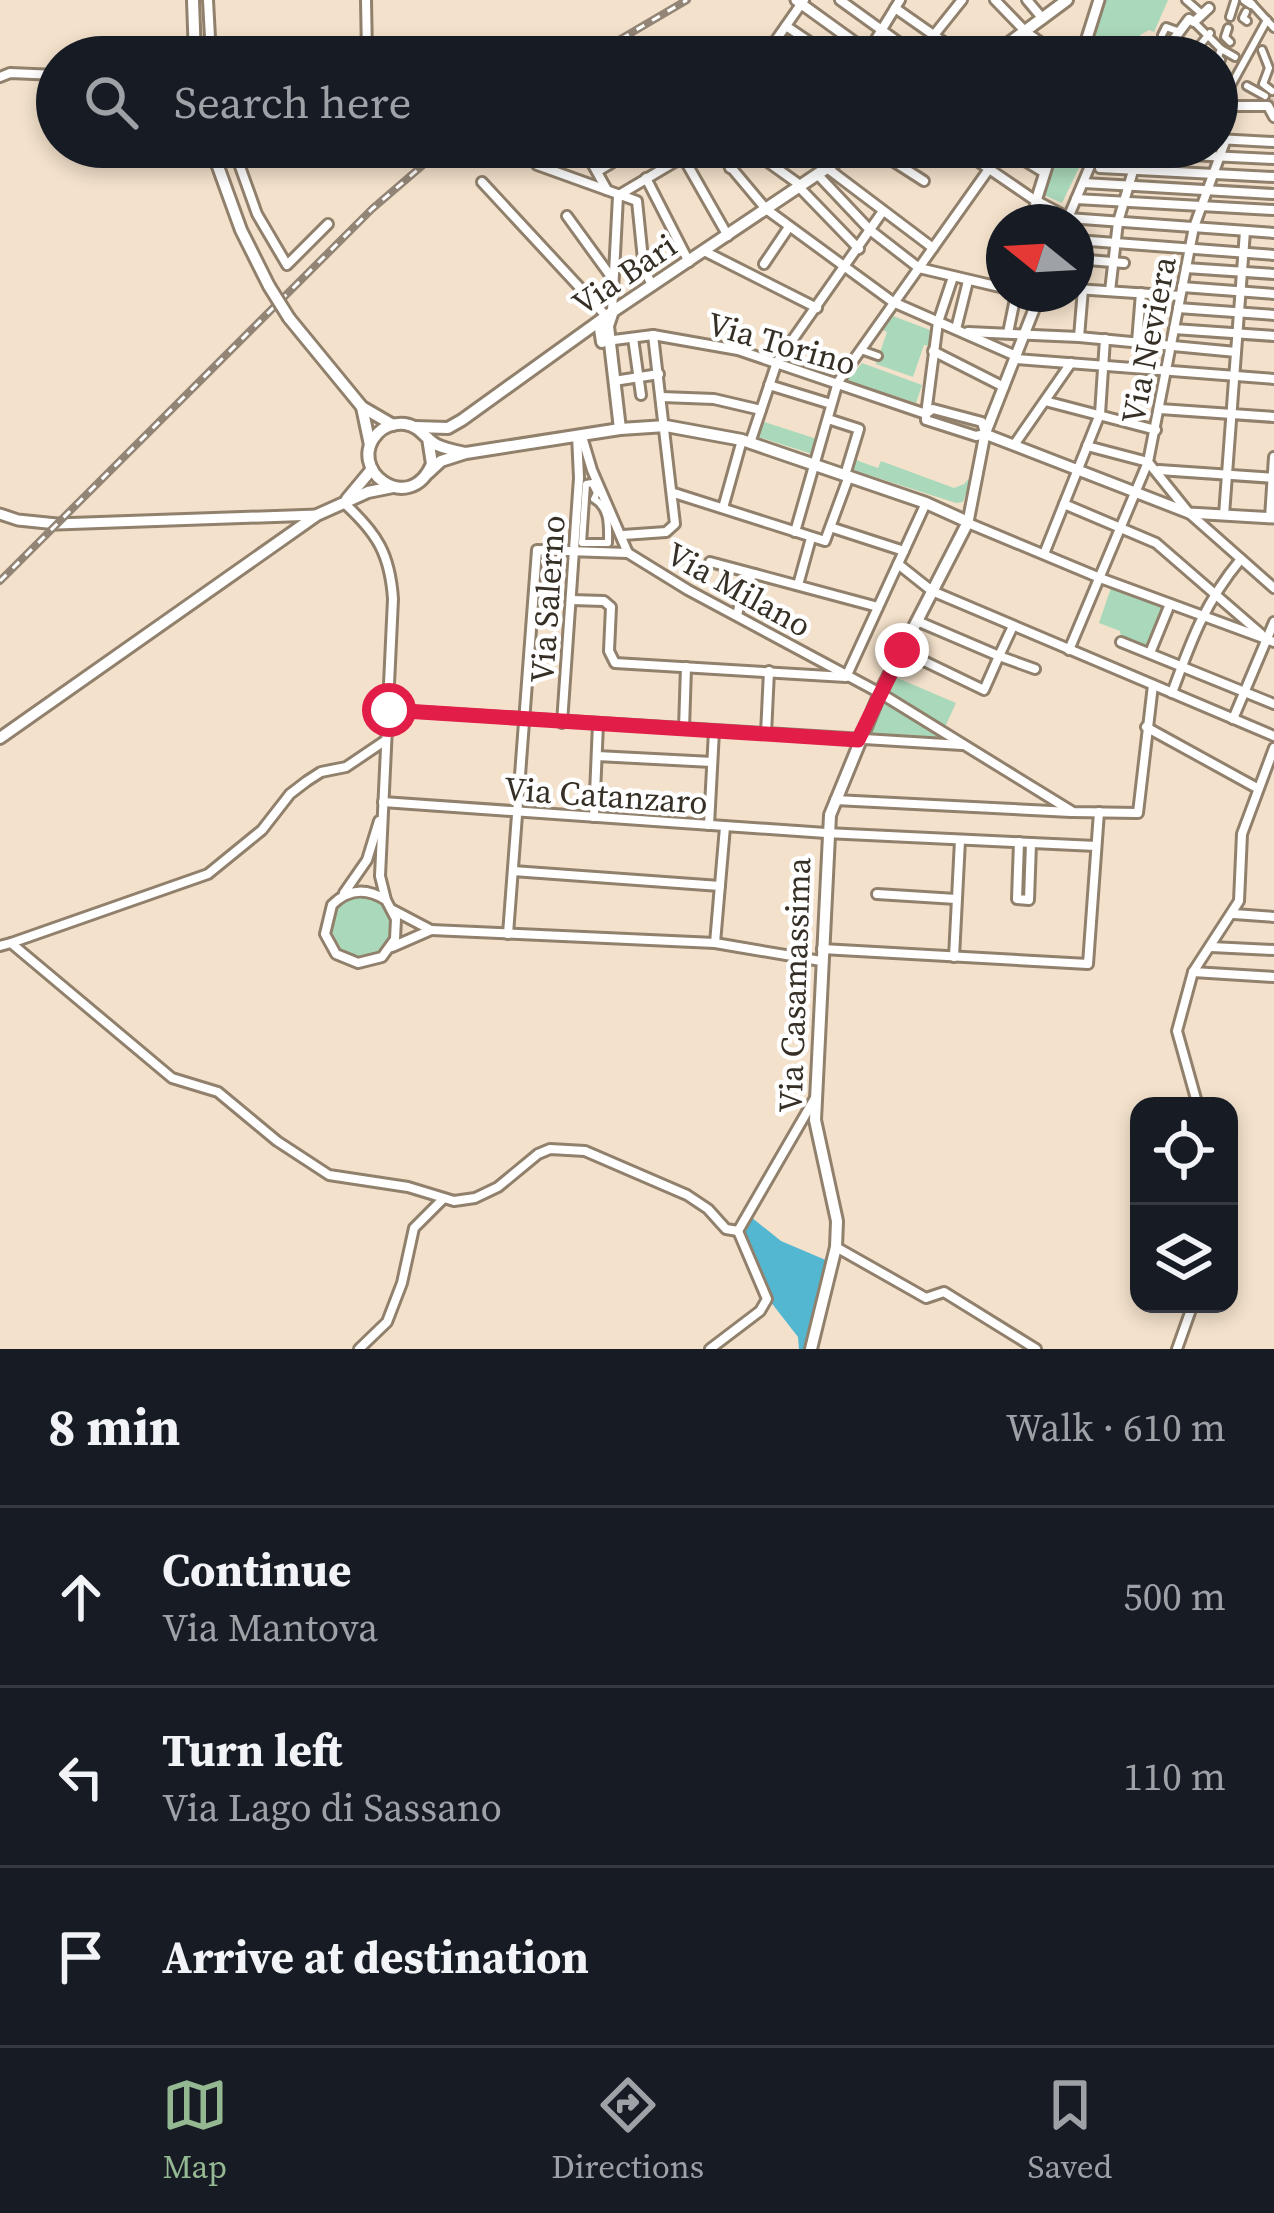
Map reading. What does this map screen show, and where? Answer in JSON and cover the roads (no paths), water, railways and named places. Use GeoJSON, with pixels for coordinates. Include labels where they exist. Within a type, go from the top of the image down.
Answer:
{"type":"FeatureCollection","features":[{"type":"Feature","properties":{"kind":"main road"},"geometry":{"type":"LineString","coordinates":[[193,0],[194,36]]}},
{"type":"Feature","properties":{"kind":"main road"},"geometry":{"type":"LineString","coordinates":[[1021,36],[1067,0]]}},
{"type":"Feature","properties":{"kind":"main road"},"geometry":{"type":"LineString","coordinates":[[219,168],[241,230],[269,286],[289,318],[362,407],[393,425],[415,427],[434,444],[466,453]]}},
{"type":"Feature","properties":{"kind":"main road","name":"Via Bari"},"geometry":{"type":"LineString","coordinates":[[415,427],[448,428],[581,335],[611,329],[653,286],[827,168]]}},
{"type":"Feature","properties":{"kind":"main road"},"geometry":{"type":"LineString","coordinates":[[611,329],[620,429]]}},
{"type":"Feature","properties":{"kind":"main road"},"geometry":{"type":"LineString","coordinates":[[362,407],[372,469],[393,487]]}},
{"type":"Feature","properties":{"kind":"main road"},"geometry":{"type":"LineString","coordinates":[[370,448],[379,433],[393,425]]}},
{"type":"Feature","properties":{"kind":"main road"},"geometry":{"type":"LineString","coordinates":[[0,737],[317,515],[368,492],[413,486],[441,460],[466,453],[666,426],[746,442],[960,511],[968,523]]}},
{"type":"Feature","properties":{"kind":"main road"},"geometry":{"type":"LineString","coordinates":[[428,438],[433,454],[428,473]]}},
{"type":"Feature","properties":{"kind":"main road"},"geometry":{"type":"LineString","coordinates":[[344,503],[372,469]]}},
{"type":"Feature","properties":{"kind":"main road"},"geometry":{"type":"LineString","coordinates":[[926,503],[968,523]]}},
{"type":"Feature","properties":{"kind":"main road","name":"Via Casamassima"},"geometry":{"type":"LineString","coordinates":[[811,1349],[836,1247],[837,1221],[817,1139],[826,833],[858,740],[968,523]]}},
{"type":"Feature","properties":{"kind":"street"},"geometry":{"type":"LineString","coordinates":[[208,0],[210,36]]}},
{"type":"Feature","properties":{"kind":"street"},"geometry":{"type":"LineString","coordinates":[[366,0],[367,36]]}},
{"type":"Feature","properties":{"kind":"street"},"geometry":{"type":"LineString","coordinates":[[840,0],[852,4],[889,36]]}},
{"type":"Feature","properties":{"kind":"street"},"geometry":{"type":"LineString","coordinates":[[881,36],[898,4],[934,35],[962,0]]}},
{"type":"Feature","properties":{"kind":"street"},"geometry":{"type":"LineString","coordinates":[[995,0],[1032,36]]}},
{"type":"Feature","properties":{"kind":"street"},"geometry":{"type":"LineString","coordinates":[[1027,0],[1043,19]]}},
{"type":"Feature","properties":{"kind":"street"},"geometry":{"type":"LineString","coordinates":[[1088,36],[1099,0]]}},
{"type":"Feature","properties":{"kind":"street"},"geometry":{"type":"LineString","coordinates":[[1186,0],[1209,9],[1194,22]]}},
{"type":"Feature","properties":{"kind":"street"},"geometry":{"type":"LineString","coordinates":[[779,36],[801,1],[848,36]]}},
{"type":"Feature","properties":{"kind":"street"},"geometry":{"type":"LineString","coordinates":[[1230,17],[1234,1]]}},
{"type":"Feature","properties":{"kind":"street"},"geometry":{"type":"LineString","coordinates":[[1249,6],[1274,28]]}},
{"type":"Feature","properties":{"kind":"street"},"geometry":{"type":"LineString","coordinates":[[1179,36],[1189,19],[1204,36]]}},
{"type":"Feature","properties":{"kind":"street"},"geometry":{"type":"LineString","coordinates":[[1238,63],[1258,45],[1267,20]]}},
{"type":"Feature","properties":{"kind":"street"},"geometry":{"type":"LineString","coordinates":[[786,26],[801,36]]}},
{"type":"Feature","properties":{"kind":"street"},"geometry":{"type":"LineString","coordinates":[[1162,35],[1166,27],[1180,32]]}},
{"type":"Feature","properties":{"kind":"street"},"geometry":{"type":"LineString","coordinates":[[1225,36],[1228,28]]}},
{"type":"Feature","properties":{"kind":"street"},"geometry":{"type":"LineString","coordinates":[[1258,45],[1269,68],[1263,84],[1274,117]]}},
{"type":"Feature","properties":{"kind":"street"},"geometry":{"type":"LineString","coordinates":[[0,77],[36,74]]}},
{"type":"Feature","properties":{"kind":"street"},"geometry":{"type":"LineString","coordinates":[[1247,86],[1268,99]]}},
{"type":"Feature","properties":{"kind":"street"},"geometry":{"type":"LineString","coordinates":[[1238,105],[1268,99]]}},
{"type":"Feature","properties":{"kind":"street"},"geometry":{"type":"LineString","coordinates":[[1238,137],[1274,142]]}},
{"type":"Feature","properties":{"kind":"street"},"geometry":{"type":"LineString","coordinates":[[1238,157],[1274,159]]}},
{"type":"Feature","properties":{"kind":"street"},"geometry":{"type":"LineString","coordinates":[[241,168],[257,214],[287,265],[328,224]]}},
{"type":"Feature","properties":{"kind":"street"},"geometry":{"type":"LineString","coordinates":[[545,168],[638,203],[644,269],[653,286]]}},
{"type":"Feature","properties":{"kind":"street"},"geometry":{"type":"LineString","coordinates":[[596,168],[607,190]]}},
{"type":"Feature","properties":{"kind":"street"},"geometry":{"type":"LineString","coordinates":[[598,171],[603,168]]}},
{"type":"Feature","properties":{"kind":"street"},"geometry":{"type":"LineString","coordinates":[[618,196],[664,168]]}},
{"type":"Feature","properties":{"kind":"street"},"geometry":{"type":"LineString","coordinates":[[689,168],[728,236]]}},
{"type":"Feature","properties":{"kind":"street"},"geometry":{"type":"LineString","coordinates":[[730,168],[766,209],[893,302],[1016,357],[1274,379]]}},
{"type":"Feature","properties":{"kind":"street"},"geometry":{"type":"LineString","coordinates":[[774,168],[800,187],[859,249]]}},
{"type":"Feature","properties":{"kind":"street"},"geometry":{"type":"LineString","coordinates":[[827,168],[933,248]]}},
{"type":"Feature","properties":{"kind":"street"},"geometry":{"type":"LineString","coordinates":[[827,168],[870,230],[919,268],[986,284]]}},
{"type":"Feature","properties":{"kind":"street"},"geometry":{"type":"LineString","coordinates":[[904,168],[924,181]]}},
{"type":"Feature","properties":{"kind":"street"},"geometry":{"type":"LineString","coordinates":[[795,532],[838,382],[985,168]]}},
{"type":"Feature","properties":{"kind":"street"},"geometry":{"type":"LineString","coordinates":[[989,168],[1041,204]]}},
{"type":"Feature","properties":{"kind":"street"},"geometry":{"type":"LineString","coordinates":[[1036,168],[1045,173]]}},
{"type":"Feature","properties":{"kind":"street"},"geometry":{"type":"LineString","coordinates":[[1038,202],[1046,168]]}},
{"type":"Feature","properties":{"kind":"street"},"geometry":{"type":"LineString","coordinates":[[1074,204],[1095,168],[1274,177]]}},
{"type":"Feature","properties":{"kind":"street","name":"Via Neviera"},"geometry":{"type":"LineString","coordinates":[[1069,650],[1148,462],[1194,227],[1216,168]]}},
{"type":"Feature","properties":{"kind":"street"},"geometry":{"type":"LineString","coordinates":[[1110,291],[1119,263],[1118,222],[1133,170]]}},
{"type":"Feature","properties":{"kind":"street"},"geometry":{"type":"LineString","coordinates":[[646,178],[689,262]]}},
{"type":"Feature","properties":{"kind":"street"},"geometry":{"type":"LineString","coordinates":[[482,182],[611,329],[638,377],[641,394]]}},
{"type":"Feature","properties":{"kind":"street"},"geometry":{"type":"LineString","coordinates":[[1083,183],[1274,194]]}},
{"type":"Feature","properties":{"kind":"street"},"geometry":{"type":"LineString","coordinates":[[611,329],[618,196]]}},
{"type":"Feature","properties":{"kind":"street"},"geometry":{"type":"LineString","coordinates":[[1076,199],[1274,210]]}},
{"type":"Feature","properties":{"kind":"street"},"geometry":{"type":"LineString","coordinates":[[723,508],[777,362],[884,211]]}},
{"type":"Feature","properties":{"kind":"street"},"geometry":{"type":"LineString","coordinates":[[566,216],[614,280]]}},
{"type":"Feature","properties":{"kind":"street"},"geometry":{"type":"LineString","coordinates":[[1094,221],[1274,233]]}},
{"type":"Feature","properties":{"kind":"street"},"geometry":{"type":"LineString","coordinates":[[764,264],[789,226]]}},
{"type":"Feature","properties":{"kind":"street"},"geometry":{"type":"LineString","coordinates":[[1224,515],[1245,231]]}},
{"type":"Feature","properties":{"kind":"street"},"geometry":{"type":"LineString","coordinates":[[1094,241],[1274,255]]}},
{"type":"Feature","properties":{"kind":"street"},"geometry":{"type":"LineString","coordinates":[[706,252],[817,308]]}},
{"type":"Feature","properties":{"kind":"street"},"geometry":{"type":"LineString","coordinates":[[1094,261],[1119,263]]}},
{"type":"Feature","properties":{"kind":"street"},"geometry":{"type":"LineString","coordinates":[[1186,268],[1274,274]]}},
{"type":"Feature","properties":{"kind":"street"},"geometry":{"type":"LineString","coordinates":[[926,414],[938,322],[953,277]]}},
{"type":"Feature","properties":{"kind":"street"},"geometry":{"type":"LineString","coordinates":[[959,331],[968,280]]}},
{"type":"Feature","properties":{"kind":"street"},"geometry":{"type":"LineString","coordinates":[[1094,290],[1274,294]]}},
{"type":"Feature","properties":{"kind":"street"},"geometry":{"type":"LineString","coordinates":[[1137,342],[1142,293]]}},
{"type":"Feature","properties":{"kind":"street"},"geometry":{"type":"LineString","coordinates":[[1178,308],[1274,315]]}},
{"type":"Feature","properties":{"kind":"street"},"geometry":{"type":"LineString","coordinates":[[1008,333],[1012,312]]}},
{"type":"Feature","properties":{"kind":"street"},"geometry":{"type":"LineString","coordinates":[[1033,312],[985,434],[968,523],[1270,641]]}},
{"type":"Feature","properties":{"kind":"street"},"geometry":{"type":"LineString","coordinates":[[1079,337],[1080,312]]}},
{"type":"Feature","properties":{"kind":"street","name":"Via Torino"},"geometry":{"type":"LineString","coordinates":[[611,329],[738,350],[926,414],[926,421],[976,436],[985,434]]}},
{"type":"Feature","properties":{"kind":"street"},"geometry":{"type":"LineString","coordinates":[[1174,329],[1274,337]]}},
{"type":"Feature","properties":{"kind":"street"},"geometry":{"type":"LineString","coordinates":[[959,331],[1236,352]]}},
{"type":"Feature","properties":{"kind":"street"},"geometry":{"type":"LineString","coordinates":[[623,535],[671,530],[675,524],[653,335]]}},
{"type":"Feature","properties":{"kind":"street"},"geometry":{"type":"LineString","coordinates":[[1044,554],[1100,414],[1105,340]]}},
{"type":"Feature","properties":{"kind":"street"},"geometry":{"type":"LineString","coordinates":[[861,350],[878,356]]}},
{"type":"Feature","properties":{"kind":"street"},"geometry":{"type":"LineString","coordinates":[[934,351],[1004,387]]}},
{"type":"Feature","properties":{"kind":"street"},"geometry":{"type":"LineString","coordinates":[[1014,446],[1071,363]]}},
{"type":"Feature","properties":{"kind":"street"},"geometry":{"type":"LineString","coordinates":[[614,381],[659,374]]}},
{"type":"Feature","properties":{"kind":"street"},"geometry":{"type":"LineString","coordinates":[[769,385],[832,404]]}},
{"type":"Feature","properties":{"kind":"street"},"geometry":{"type":"LineString","coordinates":[[662,397],[714,399],[761,410]]}},
{"type":"Feature","properties":{"kind":"street"},"geometry":{"type":"LineString","coordinates":[[1045,400],[1156,430]]}},
{"type":"Feature","properties":{"kind":"street"},"geometry":{"type":"LineString","coordinates":[[1160,409],[1274,417]]}},
{"type":"Feature","properties":{"kind":"street"},"geometry":{"type":"LineString","coordinates":[[674,493],[825,541],[833,528],[859,429],[828,419]]}},
{"type":"Feature","properties":{"kind":"street"},"geometry":{"type":"LineString","coordinates":[[985,434],[1190,513],[1272,518],[1274,457]]}},
{"type":"Feature","properties":{"kind":"street","name":"Via Milano"},"geometry":{"type":"LineString","coordinates":[[577,435],[584,440],[628,553],[880,693],[1072,812]]}},
{"type":"Feature","properties":{"kind":"street","name":"Via Salerno"},"geometry":{"type":"LineString","coordinates":[[562,723],[579,478],[577,435]]}},
{"type":"Feature","properties":{"kind":"street"},"geometry":{"type":"LineString","coordinates":[[1087,446],[1148,462],[1190,513],[1274,588]]}},
{"type":"Feature","properties":{"kind":"street"},"geometry":{"type":"LineString","coordinates":[[579,478],[592,470]]}},
{"type":"Feature","properties":{"kind":"street"},"geometry":{"type":"LineString","coordinates":[[1157,470],[1273,478]]}},
{"type":"Feature","properties":{"kind":"street"},"geometry":{"type":"LineString","coordinates":[[586,484],[592,484],[594,499],[609,521],[608,543],[582,543],[586,484]]}},
{"type":"Feature","properties":{"kind":"street"},"geometry":{"type":"LineString","coordinates":[[960,511],[973,500]]}},
{"type":"Feature","properties":{"kind":"street"},"geometry":{"type":"LineString","coordinates":[[344,503],[379,541],[391,567],[380,876],[397,929],[390,948]]}},
{"type":"Feature","properties":{"kind":"street"},"geometry":{"type":"LineString","coordinates":[[571,600],[604,602],[611,607],[609,651],[615,663],[846,677],[926,503]]}},
{"type":"Feature","properties":{"kind":"street"},"geometry":{"type":"LineString","coordinates":[[1064,504],[1156,543],[1270,641]]}},
{"type":"Feature","properties":{"kind":"street"},"geometry":{"type":"LineString","coordinates":[[0,514],[57,524],[317,515]]}},
{"type":"Feature","properties":{"kind":"street"},"geometry":{"type":"LineString","coordinates":[[833,528],[904,551]]}},
{"type":"Feature","properties":{"kind":"street"},"geometry":{"type":"LineString","coordinates":[[798,585],[811,538]]}},
{"type":"Feature","properties":{"kind":"street"},"geometry":{"type":"LineString","coordinates":[[508,934],[537,550],[628,553]]}},
{"type":"Feature","properties":{"kind":"street"},"geometry":{"type":"LineString","coordinates":[[1172,693],[1214,591],[1241,559]]}},
{"type":"Feature","properties":{"kind":"street"},"geometry":{"type":"LineString","coordinates":[[710,562],[878,607]]}},
{"type":"Feature","properties":{"kind":"street"},"geometry":{"type":"LineString","coordinates":[[898,564],[932,591],[1274,736]]}},
{"type":"Feature","properties":{"kind":"street"},"geometry":{"type":"LineString","coordinates":[[737,615],[746,579],[755,574]]}},
{"type":"Feature","properties":{"kind":"street"},"geometry":{"type":"LineString","coordinates":[[1150,653],[1170,604]]}},
{"type":"Feature","properties":{"kind":"street"},"geometry":{"type":"LineString","coordinates":[[916,621],[1036,669]]}},
{"type":"Feature","properties":{"kind":"street"},"geometry":{"type":"LineString","coordinates":[[1233,719],[1270,641],[1274,622]]}},
{"type":"Feature","properties":{"kind":"street"},"geometry":{"type":"LineString","coordinates":[[902,650],[984,690],[1013,626]]}},
{"type":"Feature","properties":{"kind":"street"},"geometry":{"type":"LineString","coordinates":[[1121,642],[1274,704]]}},
{"type":"Feature","properties":{"kind":"street"},"geometry":{"type":"LineString","coordinates":[[684,729],[686,668]]}},
{"type":"Feature","properties":{"kind":"street"},"geometry":{"type":"LineString","coordinates":[[766,734],[769,670]]}},
{"type":"Feature","properties":{"kind":"street"},"geometry":{"type":"LineString","coordinates":[[835,800],[1138,813],[1153,685]]}},
{"type":"Feature","properties":{"kind":"street"},"geometry":{"type":"LineString","coordinates":[[389,710],[964,746]]}},
{"type":"Feature","properties":{"kind":"street"},"geometry":{"type":"LineString","coordinates":[[594,817],[598,724]]}},
{"type":"Feature","properties":{"kind":"street"},"geometry":{"type":"LineString","coordinates":[[1146,727],[1257,788]]}},
{"type":"Feature","properties":{"kind":"street"},"geometry":{"type":"LineString","coordinates":[[709,825],[714,731]]}},
{"type":"Feature","properties":{"kind":"street"},"geometry":{"type":"LineString","coordinates":[[0,946],[208,874],[262,830],[290,794],[307,781],[321,772],[346,767],[387,740]]}},
{"type":"Feature","properties":{"kind":"street"},"geometry":{"type":"LineString","coordinates":[[1196,1097],[1177,1030],[1193,972],[1234,914],[1241,887],[1242,834],[1274,748]]}},
{"type":"Feature","properties":{"kind":"street"},"geometry":{"type":"LineString","coordinates":[[596,756],[712,762]]}},
{"type":"Feature","properties":{"kind":"street"},"geometry":{"type":"LineString","coordinates":[[383,802],[367,860],[332,904],[325,923],[328,944],[346,961],[370,962],[431,930]]}},
{"type":"Feature","properties":{"kind":"street","name":"Via Catanzaro"},"geometry":{"type":"LineString","coordinates":[[383,802],[826,833],[1096,846]]}},
{"type":"Feature","properties":{"kind":"street"},"geometry":{"type":"LineString","coordinates":[[393,910],[431,930],[715,943],[821,955],[1088,964],[1099,812]]}},
{"type":"Feature","properties":{"kind":"street"},"geometry":{"type":"LineString","coordinates":[[715,943],[725,826]]}},
{"type":"Feature","properties":{"kind":"street"},"geometry":{"type":"LineString","coordinates":[[953,957],[960,839]]}},
{"type":"Feature","properties":{"kind":"street"},"geometry":{"type":"LineString","coordinates":[[1019,842],[1017,899],[1029,900],[1031,843]]}},
{"type":"Feature","properties":{"kind":"street"},"geometry":{"type":"LineString","coordinates":[[513,871],[720,886]]}},
{"type":"Feature","properties":{"kind":"street"},"geometry":{"type":"LineString","coordinates":[[342,896],[364,891],[386,900]]}},
{"type":"Feature","properties":{"kind":"street"},"geometry":{"type":"LineString","coordinates":[[878,894],[956,899]]}},
{"type":"Feature","properties":{"kind":"street"},"geometry":{"type":"LineString","coordinates":[[1234,914],[1274,917]]}},
{"type":"Feature","properties":{"kind":"street"},"geometry":{"type":"LineString","coordinates":[[11,943],[172,1078],[218,1093],[329,1175],[408,1186],[442,1198],[475,1198],[498,1187],[538,1154],[550,1149],[585,1151],[687,1195],[726,1228],[738,1231]]}},
{"type":"Feature","properties":{"kind":"street"},"geometry":{"type":"LineString","coordinates":[[1211,947],[1274,950]]}},
{"type":"Feature","properties":{"kind":"street"},"geometry":{"type":"LineString","coordinates":[[1193,972],[1274,977]]}},
{"type":"Feature","properties":{"kind":"street"},"geometry":{"type":"LineString","coordinates":[[738,1231],[817,1096]]}},
{"type":"Feature","properties":{"kind":"street"},"geometry":{"type":"LineString","coordinates":[[359,1349],[387,1322],[414,1228],[442,1198]]}},
{"type":"Feature","properties":{"kind":"street"},"geometry":{"type":"LineString","coordinates":[[710,1349],[760,1311],[767,1299],[738,1231]]}},
{"type":"Feature","properties":{"kind":"street"},"geometry":{"type":"LineString","coordinates":[[836,1247],[926,1298],[944,1292],[1036,1349]]}},
{"type":"Feature","properties":{"kind":"street"},"geometry":{"type":"LineString","coordinates":[[1177,1349],[1190,1313]]}},
{"type":"Feature","properties":{"kind":"water"},"geometry":{"type":"Polygon","coordinates":[[[751,1217],[781,1241],[828,1261],[806,1349],[799,1349],[798,1337],[770,1301],[743,1238],[751,1217]]]}},
{"type":"Feature","properties":{"kind":"railway"},"geometry":{"type":"LineString","coordinates":[[626,36],[687,0]]}},
{"type":"Feature","properties":{"kind":"railway"},"geometry":{"type":"LineString","coordinates":[[0,581],[372,209],[420,168]]}}]}
